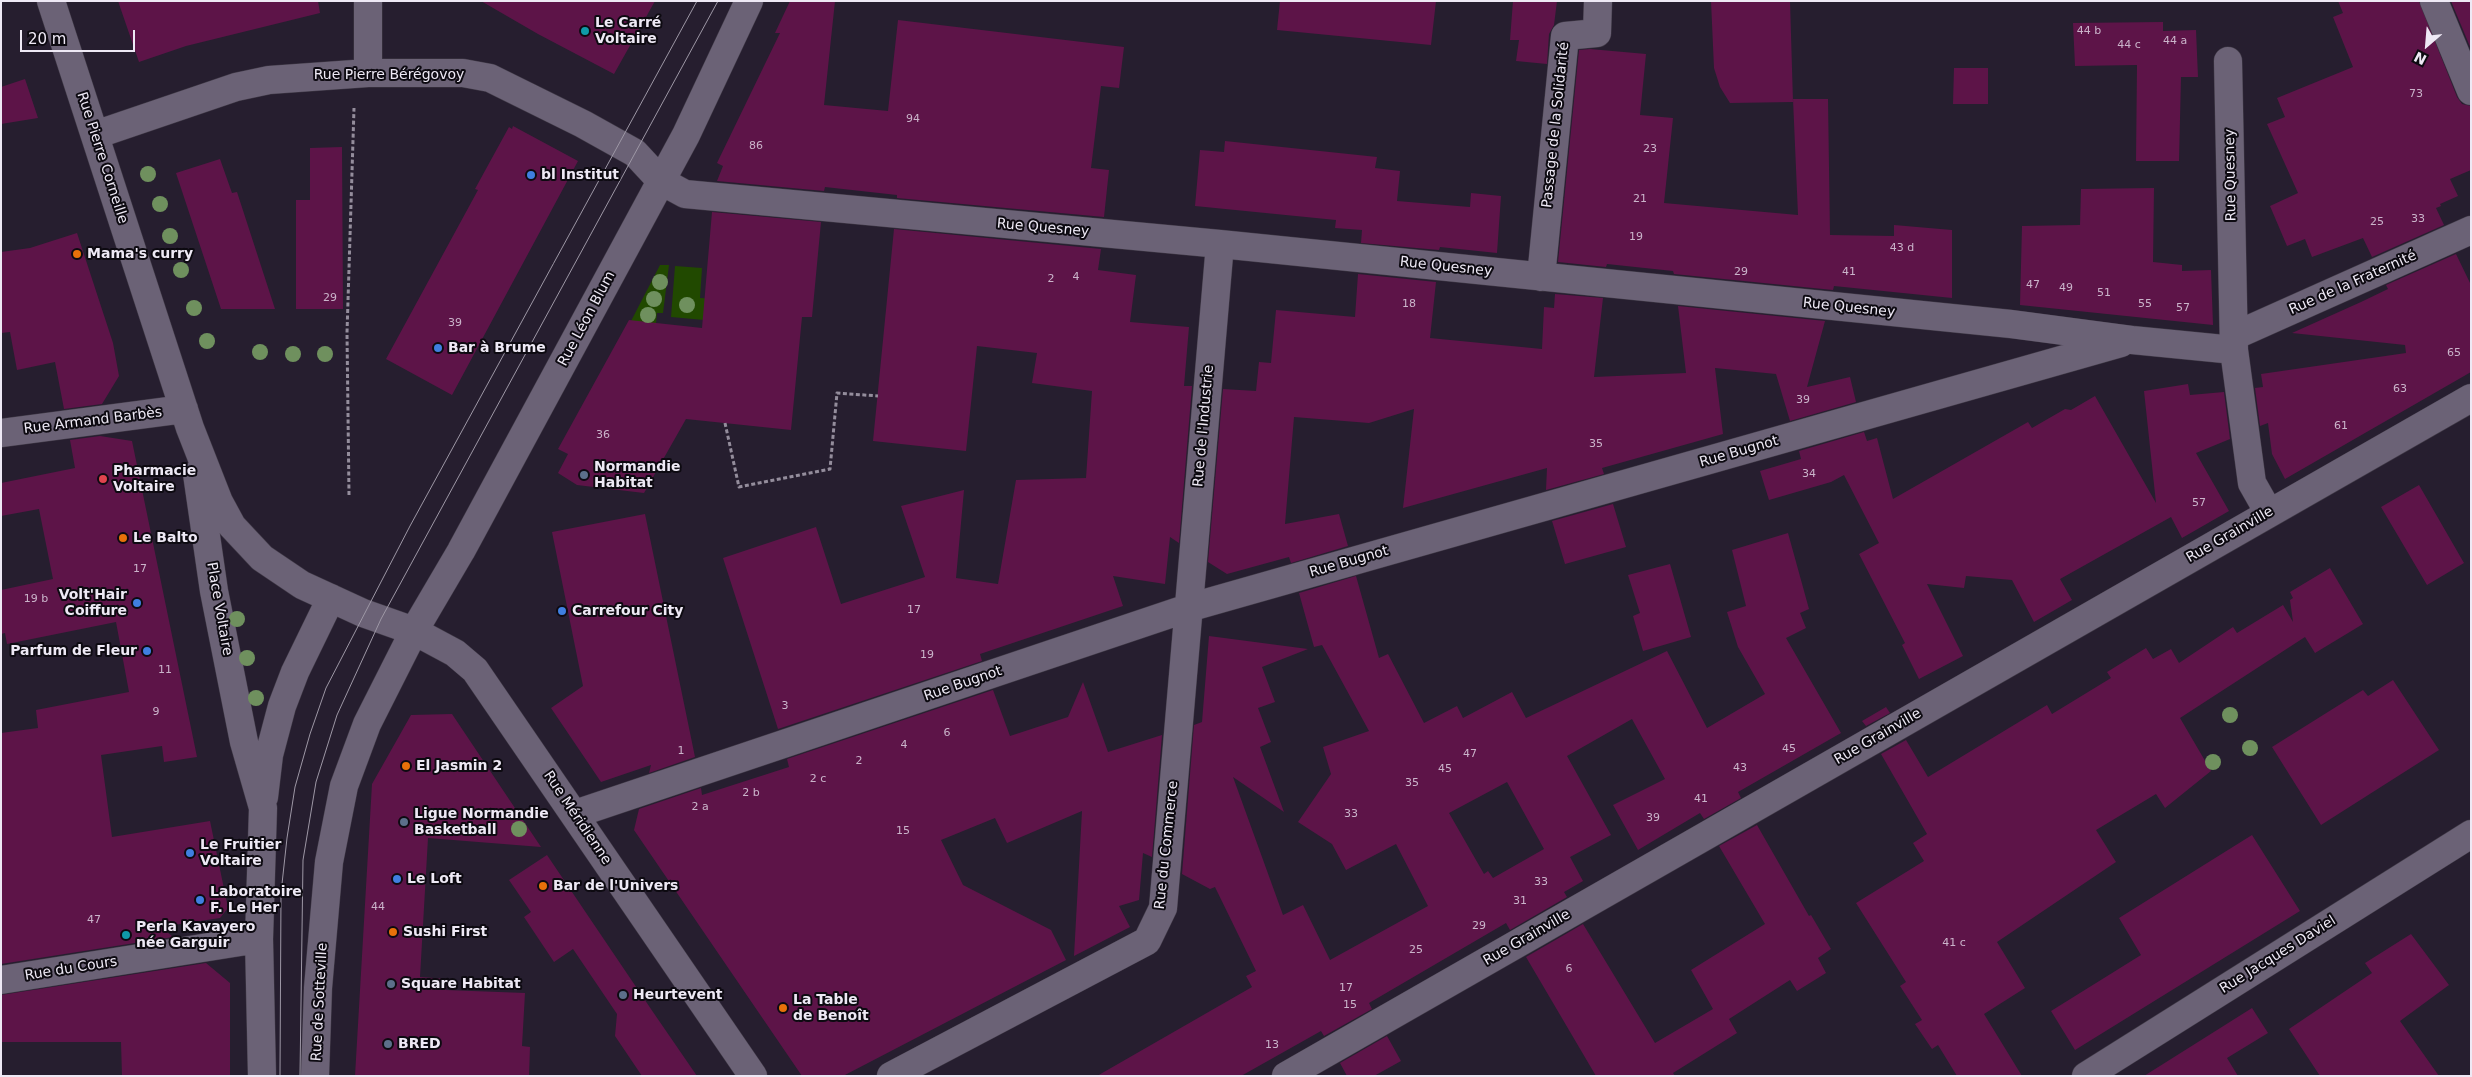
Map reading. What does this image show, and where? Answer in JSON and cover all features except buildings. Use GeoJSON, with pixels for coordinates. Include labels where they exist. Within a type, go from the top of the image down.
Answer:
{"type":"FeatureCollection","features":[{"type":"Feature","properties":{"kind":"street","name":"Rue Pierre Corneille"},"geometry":{"type":"LineString","coordinates":[[51,1],[187,419]]}},
{"type":"Feature","properties":{"kind":"street"},"geometry":{"type":"LineString","coordinates":[[362,73],[368,1]]}},
{"type":"Feature","properties":{"kind":"street","name":"Rue Léon Blum"},"geometry":{"type":"LineString","coordinates":[[414,631],[461,551],[661,181],[749,1]]}},
{"type":"Feature","properties":{"kind":"street","name":"Passage de la Solidarité"},"geometry":{"type":"LineString","coordinates":[[1541,277],[1565,36],[1598,33],[1598,1]]}},
{"type":"Feature","properties":{"kind":"street"},"geometry":{"type":"LineString","coordinates":[[2434,1],[2471,91]]}},
{"type":"Feature","properties":{"kind":"street","name":"Rue Quesney"},"geometry":{"type":"LineString","coordinates":[[2228,61],[2234,343],[2252,483],[2269,513]]}},
{"type":"Feature","properties":{"kind":"street","name":"Rue Pierre Bérégovoy"},"geometry":{"type":"LineString","coordinates":[[95,135],[244,85],[295,77],[362,73],[463,73],[490,78],[526,94],[635,153],[661,181]]}},
{"type":"Feature","properties":{"kind":"street","name":"Rue Quesney"},"geometry":{"type":"LineString","coordinates":[[661,181],[685,194],[697,196],[1220,244],[2011,324],[2132,340],[2234,343]]}},
{"type":"Feature","properties":{"kind":"street","name":"Rue de la Fraternité"},"geometry":{"type":"LineString","coordinates":[[2234,343],[2471,230]]}},
{"type":"Feature","properties":{"kind":"street","name":"Rue de l'Industrie"},"geometry":{"type":"LineString","coordinates":[[1188,608],[1220,244]]}},
{"type":"Feature","properties":{"kind":"street","name":"Rue Bugnot"},"geometry":{"type":"LineString","coordinates":[[575,814],[1188,608],[2132,340]]}},
{"type":"Feature","properties":{"kind":"street","name":"Rue Grainville"},"geometry":{"type":"LineString","coordinates":[[1286,1076],[2471,398]]}},
{"type":"Feature","properties":{"kind":"street"},"geometry":{"type":"LineString","coordinates":[[187,419],[219,502],[232,526],[262,558],[302,586],[363,613],[414,631]]}},
{"type":"Feature","properties":{"kind":"street","name":"Rue Armand Barbès"},"geometry":{"type":"LineString","coordinates":[[1,433],[187,419]]}},
{"type":"Feature","properties":{"kind":"street","name":"Place Voltaire"},"geometry":{"type":"LineString","coordinates":[[187,419],[214,591],[244,742],[263,808]]}},
{"type":"Feature","properties":{"kind":"street","name":"Place Voltaire"},"geometry":{"type":"LineString","coordinates":[[258,939],[263,808],[270,755],[282,706],[295,672],[331,598]]}},
{"type":"Feature","properties":{"kind":"street","name":"Rue du Commerce"},"geometry":{"type":"LineString","coordinates":[[891,1076],[1147,941],[1163,908],[1188,608]]}},
{"type":"Feature","properties":{"kind":"street","name":"Rue Méridienne"},"geometry":{"type":"LineString","coordinates":[[414,631],[455,654],[475,670],[753,1076]]}},
{"type":"Feature","properties":{"kind":"street","name":"Rue de Sotteville"},"geometry":{"type":"LineString","coordinates":[[315,1076],[318,988],[329,862],[344,786],[367,724],[414,631]]}},
{"type":"Feature","properties":{"kind":"street","name":"Rue Jacques Daviel"},"geometry":{"type":"LineString","coordinates":[[2086,1076],[2471,834]]}},
{"type":"Feature","properties":{"kind":"street"},"geometry":{"type":"LineString","coordinates":[[258,939],[262,1076]]}},
{"type":"Feature","properties":{"kind":"street","name":"Rue du Cours"},"geometry":{"type":"LineString","coordinates":[[1,980],[258,939]]}},
{"type":"Feature","properties":{"kind":"path"},"geometry":{"type":"LineString","coordinates":[[349,495],[347,333],[362,73]]}},
{"type":"Feature","properties":{"kind":"path"},"geometry":{"type":"LineString","coordinates":[[725,423],[739,486],[830,469],[837,393],[878,396]]}},
{"type":"Feature","properties":{"kind":"green space"},"geometry":{"type":"Polygon","coordinates":[[[660,265],[669,265],[663,313],[657,313],[656,323],[630,323],[660,265]]]}},
{"type":"Feature","properties":{"kind":"green space"},"geometry":{"type":"Polygon","coordinates":[[[675,266],[702,268],[700,298],[719,299],[715,321],[671,317],[675,266]]]}},
{"type":"Feature","properties":{"kind":"tram line"},"geometry":{"type":"LineString","coordinates":[[280,1076],[281,893],[287,838],[295,787],[310,734],[326,688],[410,526],[697,1]]}},
{"type":"Feature","properties":{"kind":"tram line"},"geometry":{"type":"LineString","coordinates":[[300,1076],[303,860],[316,782],[337,715],[381,619],[718,1]]}},
{"type":"Feature","properties":{"kind":"place","name":"Le Carré Voltaire"},"geometry":{"type":"Point","coordinates":[585,31]}},
{"type":"Feature","properties":{"kind":"place","name":"bl Institut"},"geometry":{"type":"Point","coordinates":[531,175]}},
{"type":"Feature","properties":{"kind":"place","name":"Mama's curry"},"geometry":{"type":"Point","coordinates":[77,254]}},
{"type":"Feature","properties":{"kind":"place","name":"Bar à Brume"},"geometry":{"type":"Point","coordinates":[438,348]}},
{"type":"Feature","properties":{"kind":"place","name":"Normandie Habitat"},"geometry":{"type":"Point","coordinates":[584,475]}},
{"type":"Feature","properties":{"kind":"place","name":"Pharmacie Voltaire"},"geometry":{"type":"Point","coordinates":[103,479]}},
{"type":"Feature","properties":{"kind":"place","name":"Le Balto"},"geometry":{"type":"Point","coordinates":[123,538]}},
{"type":"Feature","properties":{"kind":"place","name":"Volt'Hair Coiffure"},"geometry":{"type":"Point","coordinates":[137,603]}},
{"type":"Feature","properties":{"kind":"place","name":"Carrefour City"},"geometry":{"type":"Point","coordinates":[562,611]}},
{"type":"Feature","properties":{"kind":"place","name":"Parfum de Fleur"},"geometry":{"type":"Point","coordinates":[147,651]}},
{"type":"Feature","properties":{"kind":"place","name":"El Jasmin 2"},"geometry":{"type":"Point","coordinates":[406,766]}},
{"type":"Feature","properties":{"kind":"place","name":"Ligue Normandie Basketball"},"geometry":{"type":"Point","coordinates":[404,822]}},
{"type":"Feature","properties":{"kind":"place","name":"Le Fruitier Voltaire"},"geometry":{"type":"Point","coordinates":[190,853]}},
{"type":"Feature","properties":{"kind":"place","name":"Le Loft"},"geometry":{"type":"Point","coordinates":[397,879]}},
{"type":"Feature","properties":{"kind":"place","name":"Bar de l'Univers"},"geometry":{"type":"Point","coordinates":[543,886]}},
{"type":"Feature","properties":{"kind":"place","name":"Laboratoire F. Le Her"},"geometry":{"type":"Point","coordinates":[200,900]}},
{"type":"Feature","properties":{"kind":"place","name":"Sushi First"},"geometry":{"type":"Point","coordinates":[393,932]}},
{"type":"Feature","properties":{"kind":"place","name":"Perla Kavayero née Garguir"},"geometry":{"type":"Point","coordinates":[126,935]}},
{"type":"Feature","properties":{"kind":"place","name":"Square Habitat"},"geometry":{"type":"Point","coordinates":[391,984]}},
{"type":"Feature","properties":{"kind":"place","name":"Heurtevent"},"geometry":{"type":"Point","coordinates":[623,995]}},
{"type":"Feature","properties":{"kind":"place","name":"La Table de Benoît"},"geometry":{"type":"Point","coordinates":[783,1008]}},
{"type":"Feature","properties":{"kind":"place","name":"BRED"},"geometry":{"type":"Point","coordinates":[388,1044]}}]}
